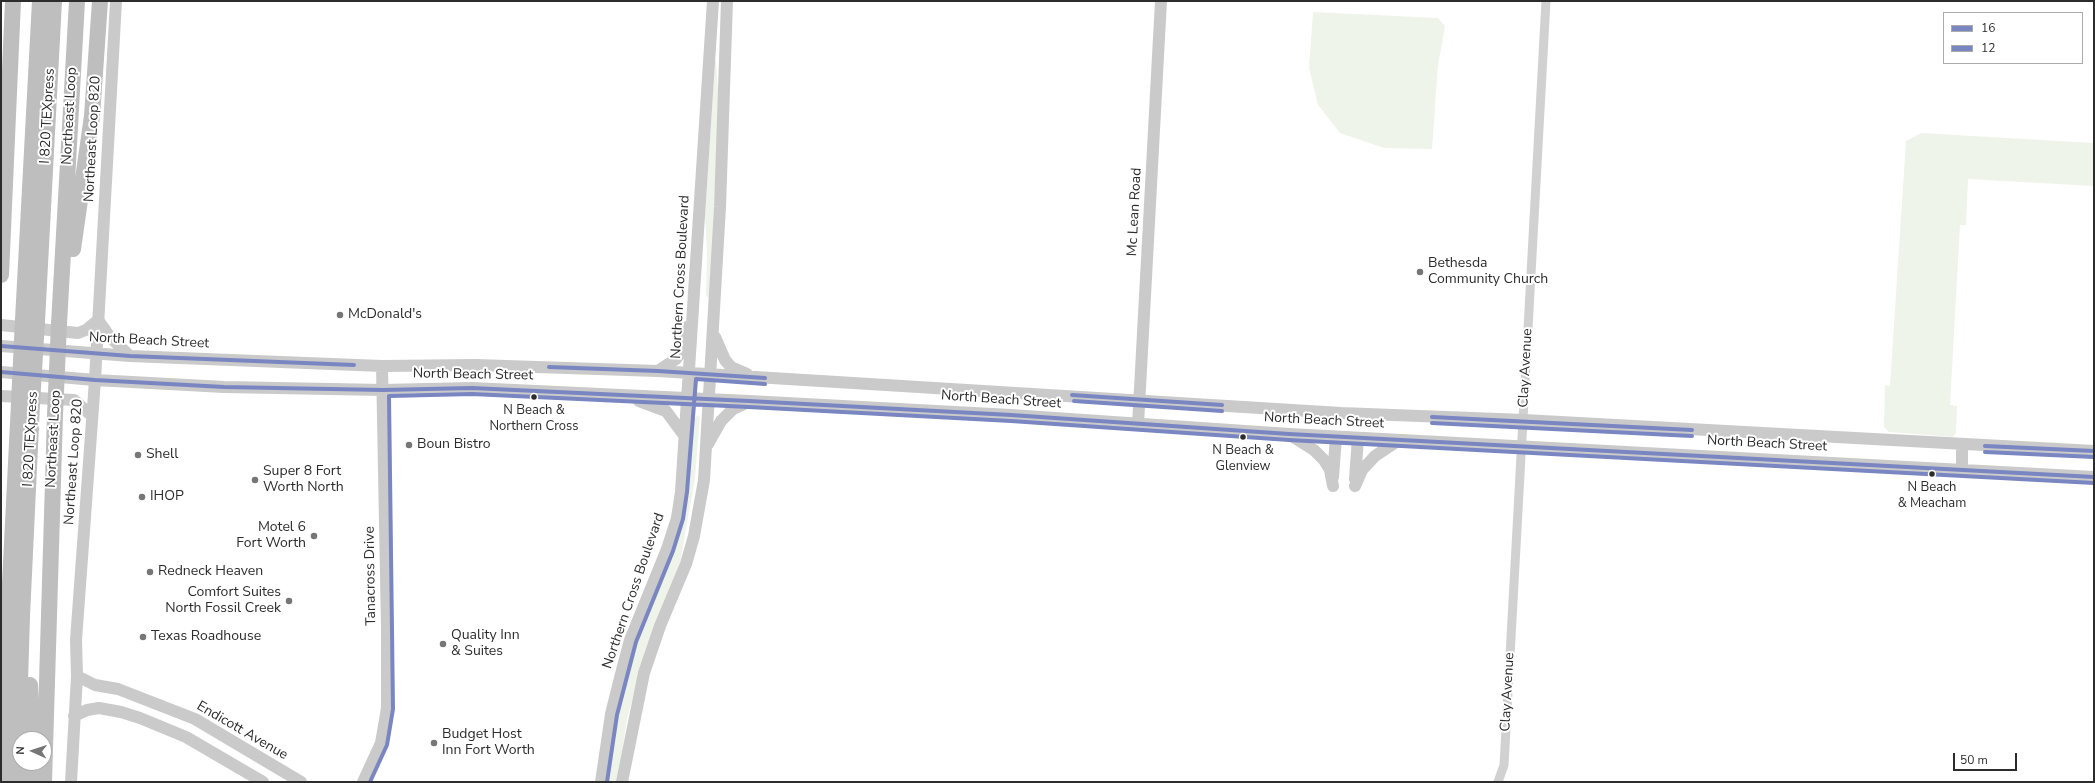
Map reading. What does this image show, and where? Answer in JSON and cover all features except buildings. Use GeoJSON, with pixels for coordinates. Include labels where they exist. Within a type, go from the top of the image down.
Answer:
{"type":"FeatureCollection","features":[{"type":"Feature","properties":{"kind":"highway"},"geometry":{"type":"LineString","coordinates":[[1,275],[2,214],[13,1]]}},
{"type":"Feature","properties":{"kind":"highway"},"geometry":{"type":"LineString","coordinates":[[32,1],[30,46],[36,62]]}},
{"type":"Feature","properties":{"kind":"highway","name":"I 820 TEXpress"},"geometry":{"type":"LineString","coordinates":[[17,782],[36,62],[40,1]]}},
{"type":"Feature","properties":{"kind":"highway","name":"I 820 TEXpress"},"geometry":{"type":"LineString","coordinates":[[30,321],[54,1]]}},
{"type":"Feature","properties":{"kind":"highway","name":"Northeast Loop"},"geometry":{"type":"LineString","coordinates":[[44,782],[59,320],[77,1]]}},
{"type":"Feature","properties":{"kind":"highway"},"geometry":{"type":"LineString","coordinates":[[59,320],[69,308],[74,234],[87,160],[92,116],[100,1]]}},
{"type":"Feature","properties":{"kind":"highway","name":"I 820 TEXpress"},"geometry":{"type":"LineString","coordinates":[[4,782],[6,655],[26,404]]}},
{"type":"Feature","properties":{"kind":"highway"},"geometry":{"type":"LineString","coordinates":[[22,616],[29,653],[32,731]]}},
{"type":"Feature","properties":{"kind":"highway"},"geometry":{"type":"LineString","coordinates":[[33,771],[33,782]]}},
{"type":"Feature","properties":{"kind":"main road","name":"Northeast Loop 820"},"geometry":{"type":"LineString","coordinates":[[71,782],[76,676],[76,635],[95,380],[116,1]]}},
{"type":"Feature","properties":{"kind":"main road","name":"Northern Cross Boulevard"},"geometry":{"type":"LineString","coordinates":[[601,782],[611,714],[630,640],[667,549],[677,518],[681,492],[686,438],[713,1]]}},
{"type":"Feature","properties":{"kind":"main road"},"geometry":{"type":"LineString","coordinates":[[622,782],[644,674],[660,626],[684,570],[694,536],[704,480],[711,374],[727,1]]}},
{"type":"Feature","properties":{"kind":"main road","name":"Mc Lean Road"},"geometry":{"type":"LineString","coordinates":[[1138,425],[1161,1]]}},
{"type":"Feature","properties":{"kind":"main road"},"geometry":{"type":"LineString","coordinates":[[658,371],[676,359],[681,352],[685,333],[693,318]]}},
{"type":"Feature","properties":{"kind":"main road"},"geometry":{"type":"LineString","coordinates":[[1,325],[78,333],[98,320],[110,337],[130,356]]}},
{"type":"Feature","properties":{"kind":"main road"},"geometry":{"type":"LineString","coordinates":[[713,332],[719,349],[731,367],[753,377]]}},
{"type":"Feature","properties":{"kind":"main road","name":"North Beach Street"},"geometry":{"type":"LineString","coordinates":[[1,346],[130,356],[382,366],[476,364],[658,371],[1334,412],[1524,420],[2094,451]]}},
{"type":"Feature","properties":{"kind":"main road","name":"Tanacross Drive"},"geometry":{"type":"LineString","coordinates":[[363,782],[381,743],[386,708],[387,623],[382,366]]}},
{"type":"Feature","properties":{"kind":"main road","name":"North Beach Street"},"geometry":{"type":"LineString","coordinates":[[1,372],[95,380],[224,387],[383,390],[472,388],[749,401],[1336,437],[2094,477]]}},
{"type":"Feature","properties":{"kind":"main road"},"geometry":{"type":"LineString","coordinates":[[612,395],[652,404],[666,411],[686,438]]}},
{"type":"Feature","properties":{"kind":"main road"},"geometry":{"type":"LineString","coordinates":[[1,396],[74,400],[92,416]]}},
{"type":"Feature","properties":{"kind":"main road"},"geometry":{"type":"LineString","coordinates":[[705,452],[712,435],[721,421],[733,409],[749,401]]}},
{"type":"Feature","properties":{"kind":"main road"},"geometry":{"type":"LineString","coordinates":[[1289,434],[1314,450],[1324,460],[1330,470],[1333,486],[1336,437]]}},
{"type":"Feature","properties":{"kind":"main road"},"geometry":{"type":"LineString","coordinates":[[1358,438],[1355,486],[1362,470],[1375,456],[1399,440]]}},
{"type":"Feature","properties":{"kind":"main road"},"geometry":{"type":"LineString","coordinates":[[1962,445],[1962,469]]}},
{"type":"Feature","properties":{"kind":"main road","name":"Endicott Avenue"},"geometry":{"type":"LineString","coordinates":[[76,676],[96,685],[118,689],[195,719],[301,782]]}},
{"type":"Feature","properties":{"kind":"main road"},"geometry":{"type":"LineString","coordinates":[[74,716],[86,710],[99,708],[121,712],[186,736],[263,782]]}},
{"type":"Feature","properties":{"kind":"main road"},"geometry":{"type":"LineString","coordinates":[[186,736],[195,719]]}},
{"type":"Feature","properties":{"kind":"street","name":"Clay Avenue"},"geometry":{"type":"LineString","coordinates":[[1498,782],[1504,765],[1546,1]]}},
{"type":"Feature","properties":{"kind":"shaded area"},"geometry":{"type":"Polygon","coordinates":[[[1313,12],[1438,18],[1445,26],[1438,65],[1432,149],[1384,148],[1340,133],[1318,105],[1309,68],[1313,12]]]}},
{"type":"Feature","properties":{"kind":"shaded area"},"geometry":{"type":"Polygon","coordinates":[[[715,61],[718,91],[718,117],[710,298],[706,296],[707,252],[705,215],[715,61]]]}},
{"type":"Feature","properties":{"kind":"shaded area"},"geometry":{"type":"Polygon","coordinates":[[[1921,133],[2094,143],[2094,186],[1968,179],[1966,225],[1960,225],[1950,405],[1957,406],[1956,433],[1953,437],[1889,432],[1884,427],[1885,385],[1890,386],[1906,141],[1921,133]]]}},
{"type":"Feature","properties":{"kind":"shaded area"},"geometry":{"type":"Polygon","coordinates":[[[697,415],[700,417],[695,478],[680,563],[645,654],[627,719],[618,782],[607,782],[623,689],[635,650],[674,549],[684,512],[690,475],[692,430],[697,415]]]}},
{"type":"Feature","properties":{"kind":"transit line","name":"16"},"geometry":{"type":"LineString","coordinates":[[1,346],[130,356],[354,365]]}},
{"type":"Feature","properties":{"kind":"transit line","name":"16"},"geometry":{"type":"LineString","coordinates":[[549,367],[658,371],[765,378]]}},
{"type":"Feature","properties":{"kind":"transit line","name":"16"},"geometry":{"type":"LineString","coordinates":[[1,372],[95,380],[224,387],[383,390],[472,388],[749,401],[1011,415],[1289,434],[2094,477]]}},
{"type":"Feature","properties":{"kind":"transit line","name":"12"},"geometry":{"type":"LineString","coordinates":[[607,782],[617,715],[636,642],[673,551],[683,519],[687,492],[696,379],[765,384]]}},
{"type":"Feature","properties":{"kind":"transit line","name":"12"},"geometry":{"type":"LineString","coordinates":[[370,782],[387,745],[393,709],[389,396],[472,394],[749,407],[1011,421],[1289,440],[2094,483]]}},
{"type":"Feature","properties":{"kind":"transit line","name":"16"},"geometry":{"type":"LineString","coordinates":[[1072,395],[1222,405]]}},
{"type":"Feature","properties":{"kind":"transit line","name":"12"},"geometry":{"type":"LineString","coordinates":[[1074,401],[1222,411]]}},
{"type":"Feature","properties":{"kind":"transit line","name":"16"},"geometry":{"type":"LineString","coordinates":[[1432,417],[1692,430]]}},
{"type":"Feature","properties":{"kind":"transit line","name":"12"},"geometry":{"type":"LineString","coordinates":[[1432,423],[1692,436]]}},
{"type":"Feature","properties":{"kind":"transit line","name":"16"},"geometry":{"type":"LineString","coordinates":[[1985,446],[2094,451]]}},
{"type":"Feature","properties":{"kind":"transit line","name":"12"},"geometry":{"type":"LineString","coordinates":[[1985,452],[2094,457]]}},
{"type":"Feature","properties":{"kind":"place","name":"Bethesda Community Church"},"geometry":{"type":"Point","coordinates":[1420,272]}},
{"type":"Feature","properties":{"kind":"place","name":"McDonald's"},"geometry":{"type":"Point","coordinates":[340,315]}},
{"type":"Feature","properties":{"kind":"place","name":"N Beach & Northern Cross"},"geometry":{"type":"Point","coordinates":[534,397]}},
{"type":"Feature","properties":{"kind":"place","name":"N Beach & Glenview"},"geometry":{"type":"Point","coordinates":[1243,437]}},
{"type":"Feature","properties":{"kind":"place","name":"Boun Bistro"},"geometry":{"type":"Point","coordinates":[409,445]}},
{"type":"Feature","properties":{"kind":"place","name":"Shell"},"geometry":{"type":"Point","coordinates":[138,455]}},
{"type":"Feature","properties":{"kind":"place","name":"N Beach & Meacham"},"geometry":{"type":"Point","coordinates":[1932,474]}},
{"type":"Feature","properties":{"kind":"place","name":"Super 8 Fort Worth North"},"geometry":{"type":"Point","coordinates":[255,480]}},
{"type":"Feature","properties":{"kind":"place","name":"IHOP"},"geometry":{"type":"Point","coordinates":[142,497]}},
{"type":"Feature","properties":{"kind":"place","name":"Motel 6 Fort Worth"},"geometry":{"type":"Point","coordinates":[314,536]}},
{"type":"Feature","properties":{"kind":"place","name":"Redneck Heaven"},"geometry":{"type":"Point","coordinates":[150,572]}},
{"type":"Feature","properties":{"kind":"place","name":"Comfort Suites North Fossil Creek"},"geometry":{"type":"Point","coordinates":[289,601]}},
{"type":"Feature","properties":{"kind":"place","name":"Texas Roadhouse"},"geometry":{"type":"Point","coordinates":[143,637]}},
{"type":"Feature","properties":{"kind":"place","name":"Quality Inn & Suites"},"geometry":{"type":"Point","coordinates":[443,644]}},
{"type":"Feature","properties":{"kind":"place","name":"Budget Host Inn Fort Worth"},"geometry":{"type":"Point","coordinates":[434,743]}}]}
